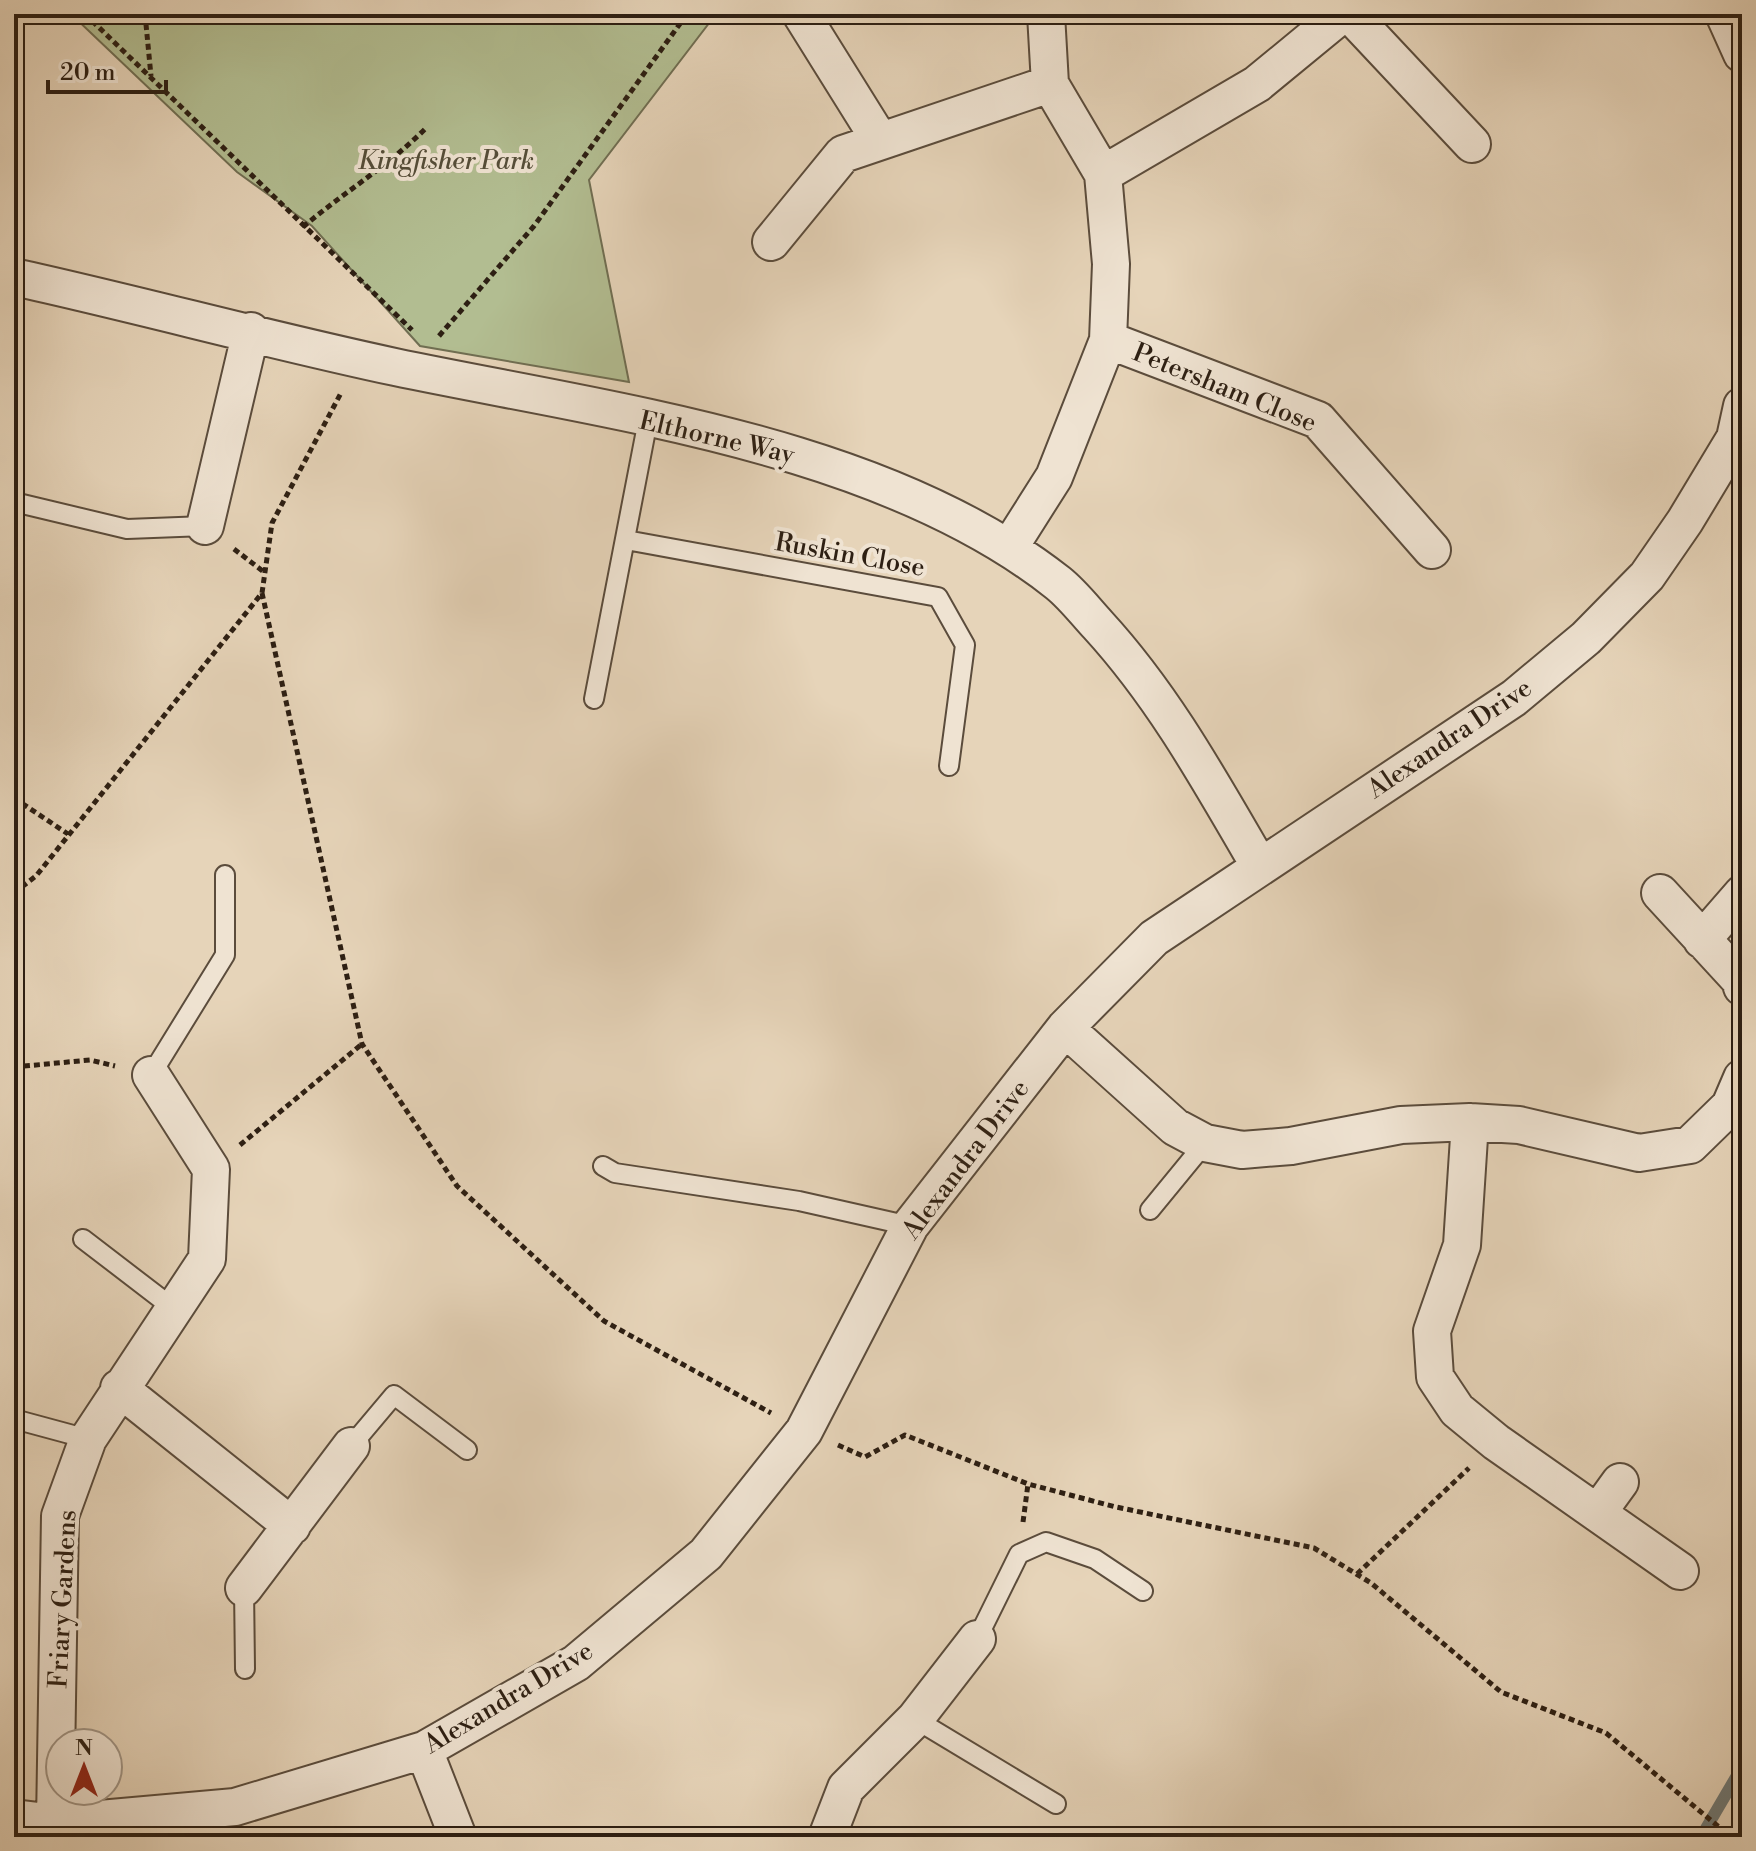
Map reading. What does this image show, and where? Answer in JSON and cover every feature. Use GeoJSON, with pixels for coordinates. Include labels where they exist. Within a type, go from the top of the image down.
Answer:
{"type":"FeatureCollection","features":[{"type":"Feature","properties":{"kind":"street"},"geometry":{"type":"LineString","coordinates":[[801,14],[879,139]]}},
{"type":"Feature","properties":{"kind":"street"},"geometry":{"type":"LineString","coordinates":[[771,242],[843,154],[879,139],[1050,84],[1046,14]]}},
{"type":"Feature","properties":{"kind":"street"},"geometry":{"type":"LineString","coordinates":[[1103,174],[1257,84],[1342,14]]}},
{"type":"Feature","properties":{"kind":"street"},"geometry":{"type":"LineString","coordinates":[[1350,14],[1472,144]]}},
{"type":"Feature","properties":{"kind":"street"},"geometry":{"type":"LineString","coordinates":[[1724,14],[1742,54]]}},
{"type":"Feature","properties":{"kind":"street","name":"Petersham Close"},"geometry":{"type":"LineString","coordinates":[[1009,548],[1054,477],[1108,340],[1111,264],[1103,174],[1050,84]]}},
{"type":"Feature","properties":{"kind":"street","name":"Elthorne Way"},"geometry":{"type":"LineString","coordinates":[[14,277],[385,365],[749,441],[844,470],[1009,548],[1061,585],[1120,649],[1174,720],[1259,865]]}},
{"type":"Feature","properties":{"kind":"street"},"geometry":{"type":"LineString","coordinates":[[205,526],[251,331]]}},
{"type":"Feature","properties":{"kind":"street","name":"Petersham Close"},"geometry":{"type":"LineString","coordinates":[[1108,340],[1318,420],[1432,550]]}},
{"type":"Feature","properties":{"kind":"street","name":"Alexandra Drive"},"geometry":{"type":"LineString","coordinates":[[14,1818],[55,1823],[235,1807],[424,1750],[576,1663],[706,1554],[804,1431],[910,1226],[1065,1028],[1154,938],[1259,865],[1514,698],[1586,638],[1647,576],[1685,521],[1735,438],[1742,406]]}},
{"type":"Feature","properties":{"kind":"street"},"geometry":{"type":"LineString","coordinates":[[1660,893],[1740,980],[1742,987]]}},
{"type":"Feature","properties":{"kind":"street"},"geometry":{"type":"LineString","coordinates":[[1702,940],[1742,894]]}},
{"type":"Feature","properties":{"kind":"street"},"geometry":{"type":"LineString","coordinates":[[1065,1028],[1175,1127],[1205,1143],[1242,1150],[1279,1147],[1401,1125],[1470,1122],[1519,1125],[1639,1153],[1690,1145],[1730,1106],[1742,1078]]}},
{"type":"Feature","properties":{"kind":"street"},"geometry":{"type":"LineString","coordinates":[[151,1075],[211,1169]]}},
{"type":"Feature","properties":{"kind":"street"},"geometry":{"type":"LineString","coordinates":[[1470,1122],[1462,1245],[1432,1331],[1435,1377],[1457,1410],[1496,1442],[1599,1511],[1680,1571]]}},
{"type":"Feature","properties":{"kind":"street","name":"Friary Gardens"},"geometry":{"type":"LineString","coordinates":[[55,1823],[60,1516],[88,1439],[207,1259],[211,1169]]}},
{"type":"Feature","properties":{"kind":"street"},"geometry":{"type":"LineString","coordinates":[[119,1388],[292,1526]]}},
{"type":"Feature","properties":{"kind":"street"},"geometry":{"type":"LineString","coordinates":[[244,1588],[351,1446]]}},
{"type":"Feature","properties":{"kind":"street"},"geometry":{"type":"LineString","coordinates":[[1599,1511],[1620,1482]]}},
{"type":"Feature","properties":{"kind":"street"},"geometry":{"type":"LineString","coordinates":[[827,1837],[846,1788],[915,1719],[977,1639]]}},
{"type":"Feature","properties":{"kind":"street"},"geometry":{"type":"LineString","coordinates":[[424,1750],[458,1837]]}},
{"type":"Feature","properties":{"kind":"lane"},"geometry":{"type":"LineString","coordinates":[[594,699],[648,420]]}},
{"type":"Feature","properties":{"kind":"lane"},"geometry":{"type":"LineString","coordinates":[[14,502],[127,529],[205,526]]}},
{"type":"Feature","properties":{"kind":"lane","name":"Ruskin Close"},"geometry":{"type":"LineString","coordinates":[[626,540],[938,597],[965,645],[949,766]]}},
{"type":"Feature","properties":{"kind":"lane"},"geometry":{"type":"LineString","coordinates":[[151,1075],[225,955],[225,875]]}},
{"type":"Feature","properties":{"kind":"lane"},"geometry":{"type":"LineString","coordinates":[[1150,1210],[1205,1143]]}},
{"type":"Feature","properties":{"kind":"lane"},"geometry":{"type":"LineString","coordinates":[[603,1166],[615,1173],[799,1201],[910,1226]]}},
{"type":"Feature","properties":{"kind":"lane"},"geometry":{"type":"LineString","coordinates":[[83,1239],[173,1308]]}},
{"type":"Feature","properties":{"kind":"lane"},"geometry":{"type":"LineString","coordinates":[[351,1446],[394,1395],[467,1450]]}},
{"type":"Feature","properties":{"kind":"lane"},"geometry":{"type":"LineString","coordinates":[[14,1419],[88,1439]]}},
{"type":"Feature","properties":{"kind":"lane"},"geometry":{"type":"LineString","coordinates":[[977,1639],[1019,1554],[1046,1542],[1095,1559],[1143,1591]]}},
{"type":"Feature","properties":{"kind":"lane"},"geometry":{"type":"LineString","coordinates":[[244,1588],[245,1669]]}},
{"type":"Feature","properties":{"kind":"lane"},"geometry":{"type":"LineString","coordinates":[[915,1719],[1056,1804]]}},
{"type":"Feature","properties":{"kind":"path"},"geometry":{"type":"LineString","coordinates":[[85,14],[418,337]]}},
{"type":"Feature","properties":{"kind":"path"},"geometry":{"type":"LineString","coordinates":[[145,14],[151,76]]}},
{"type":"Feature","properties":{"kind":"path"},"geometry":{"type":"LineString","coordinates":[[14,893],[36,876],[262,593],[272,523],[348,379],[430,348],[534,226],[687,14]]}},
{"type":"Feature","properties":{"kind":"path"},"geometry":{"type":"LineString","coordinates":[[303,227],[402,152],[425,129]]}},
{"type":"Feature","properties":{"kind":"path"},"geometry":{"type":"LineString","coordinates":[[14,798],[68,834]]}},
{"type":"Feature","properties":{"kind":"path"},"geometry":{"type":"LineString","coordinates":[[211,1169],[362,1044]]}},
{"type":"Feature","properties":{"kind":"path"},"geometry":{"type":"LineString","coordinates":[[14,1067],[90,1060],[151,1075]]}},
{"type":"Feature","properties":{"kind":"path"},"geometry":{"type":"LineString","coordinates":[[1357,1574],[1496,1442]]}},
{"type":"Feature","properties":{"kind":"path"},"geometry":{"type":"LineString","coordinates":[[1681,1795],[1731,1837]]}},
{"type":"Feature","properties":{"kind":"green space","name":"Kingfisher Park"},"geometry":{"type":"Polygon","coordinates":[[[71,14],[716,14],[589,180],[629,382],[420,346],[312,226],[237,172],[71,14]]]}},
{"type":"Feature","properties":{"kind":"waterway"},"geometry":{"type":"LineString","coordinates":[[1701,1837],[1742,1767]]}}]}
